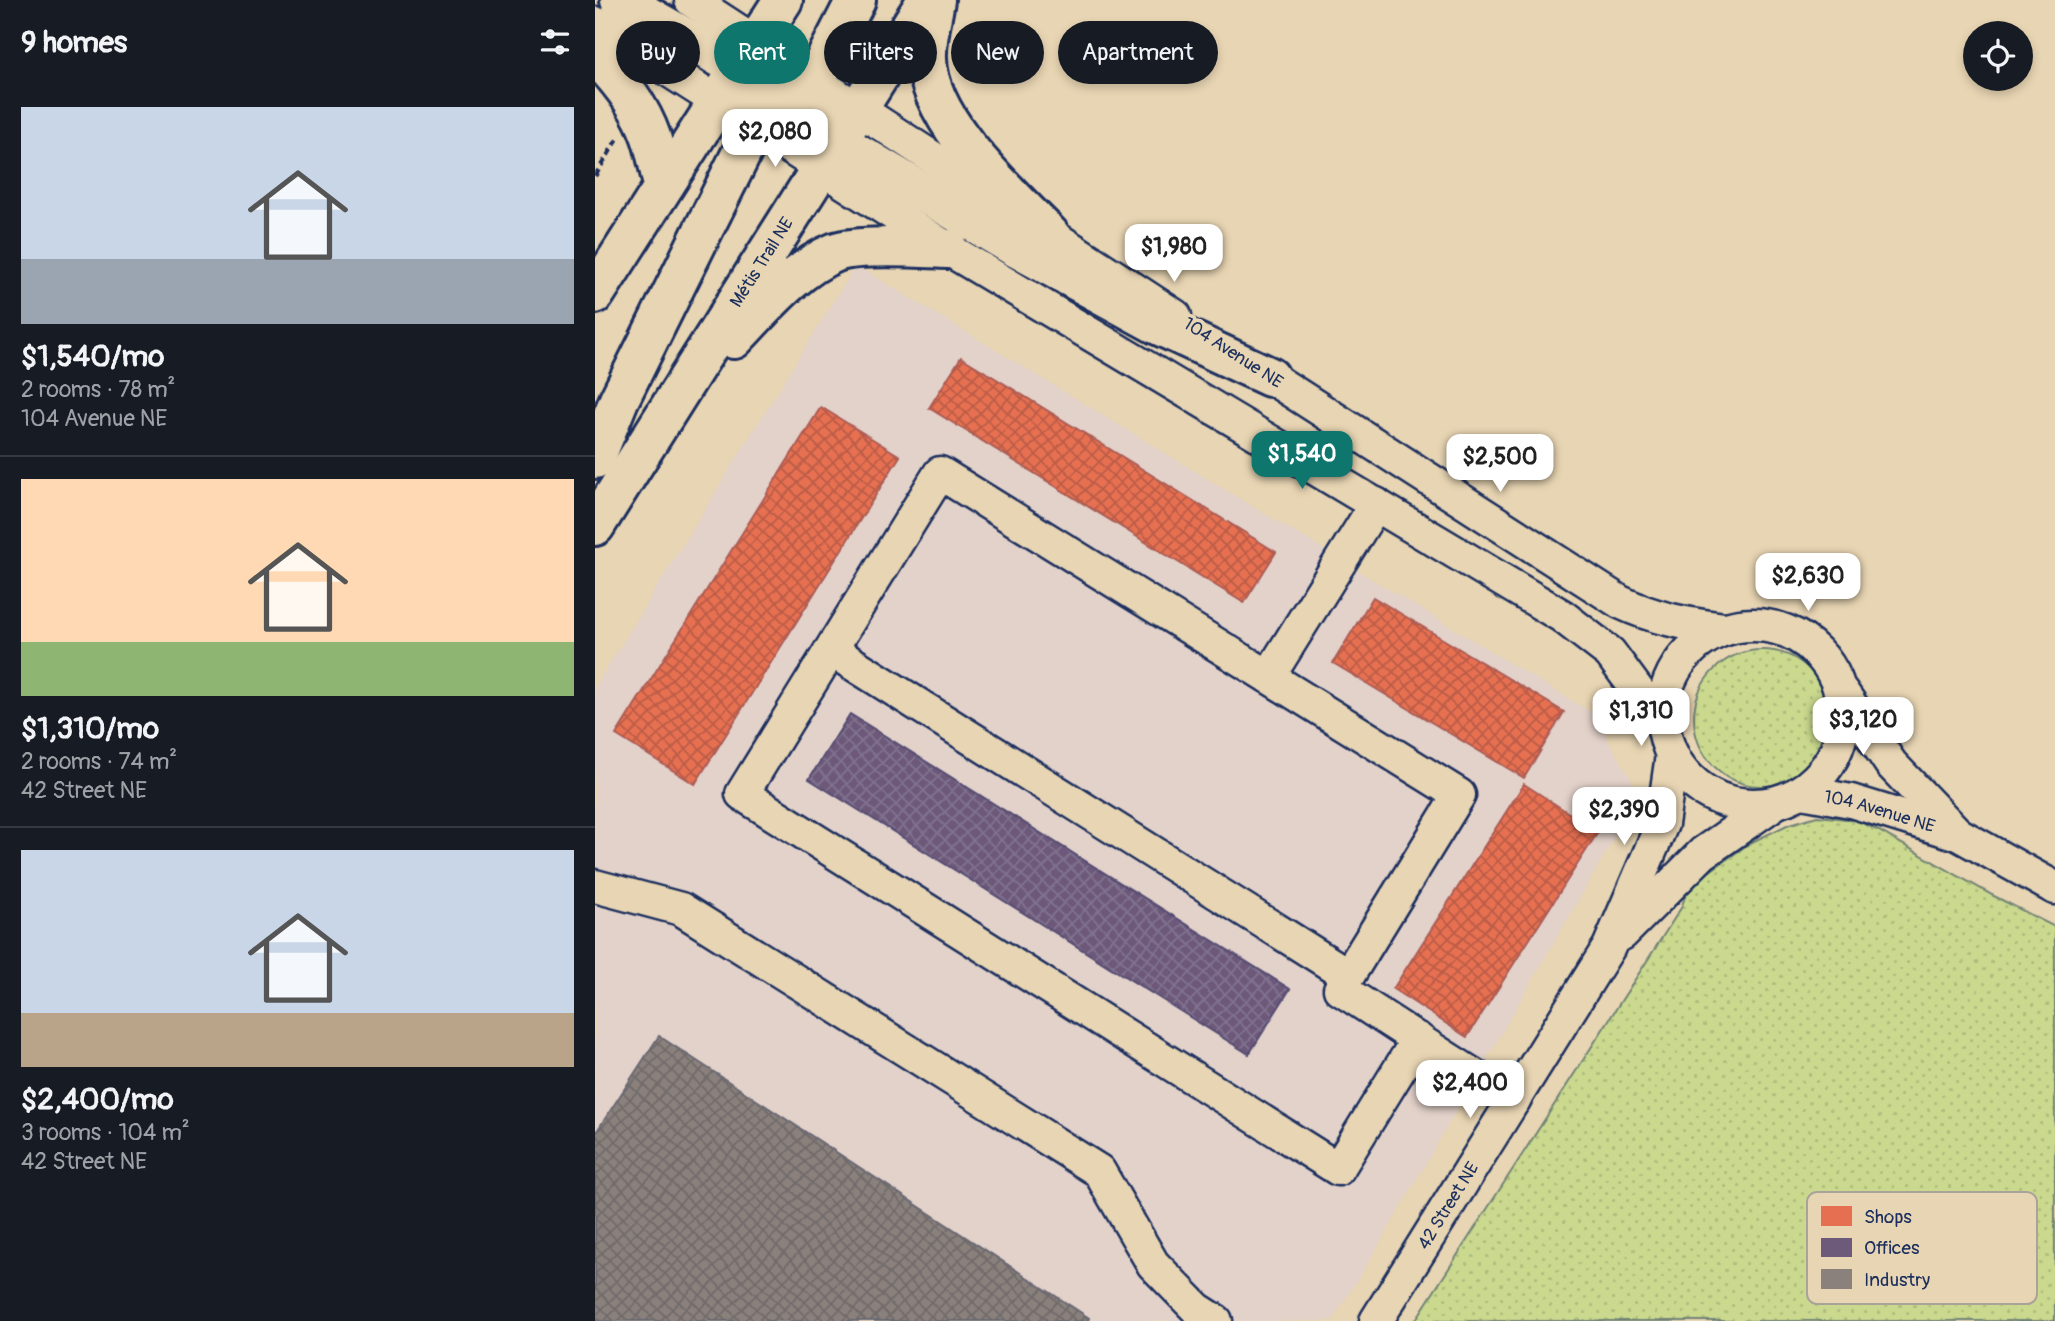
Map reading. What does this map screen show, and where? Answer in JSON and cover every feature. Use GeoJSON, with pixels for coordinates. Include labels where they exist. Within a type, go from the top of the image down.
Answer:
{"type":"FeatureCollection","features":[{"type":"Feature","properties":{"kind":"main road"},"geometry":{"type":"LineString","coordinates":[[620,0],[714,59]]}},
{"type":"Feature","properties":{"kind":"main road"},"geometry":{"type":"LineString","coordinates":[[775,21],[783,0]]}},
{"type":"Feature","properties":{"kind":"main road"},"geometry":{"type":"LineString","coordinates":[[828,122],[856,0]]}},
{"type":"Feature","properties":{"kind":"main road","name":"Métis Trail NE"},"geometry":{"type":"LineString","coordinates":[[595,526],[689,380],[828,122],[927,0]]}},
{"type":"Feature","properties":{"kind":"main road"},"geometry":{"type":"LineString","coordinates":[[935,0],[926,59],[933,95],[953,128],[988,171],[1050,235]]}},
{"type":"Feature","properties":{"kind":"main road"},"geometry":{"type":"LineString","coordinates":[[595,55],[612,72],[639,113],[650,136],[663,185]]}},
{"type":"Feature","properties":{"kind":"main road"},"geometry":{"type":"LineString","coordinates":[[595,294],[663,185],[719,103],[751,84]]}},
{"type":"Feature","properties":{"kind":"main road"},"geometry":{"type":"LineString","coordinates":[[595,459],[753,84]]}},
{"type":"Feature","properties":{"kind":"main road"},"geometry":{"type":"LineString","coordinates":[[755,84],[828,122],[1013,246],[1156,324],[1270,377]]}},
{"type":"Feature","properties":{"kind":"main road"},"geometry":{"type":"LineString","coordinates":[[689,380],[731,342],[787,284],[837,251],[948,248]]}},
{"type":"Feature","properties":{"kind":"street","name":"104 Avenue NE"},"geometry":{"type":"LineString","coordinates":[[691,0],[714,31]]}},
{"type":"Feature","properties":{"kind":"street"},"geometry":{"type":"LineString","coordinates":[[595,23],[719,103]]}},
{"type":"Feature","properties":{"kind":"street","name":"104 Avenue NE"},"geometry":{"type":"LineString","coordinates":[[755,84],[1050,235],[1620,602],[1646,615],[1669,621],[1725,629]]}},
{"type":"Feature","properties":{"kind":"street","name":"104 Avenue NE"},"geometry":{"type":"LineString","coordinates":[[828,122],[948,248],[1562,616],[1610,653],[1663,725]]}},
{"type":"Feature","properties":{"kind":"street"},"geometry":{"type":"LineString","coordinates":[[1418,1039],[1338,1169],[742,794],[940,473],[1459,795],[1340,989],[1514,1100]]}},
{"type":"Feature","properties":{"kind":"street"},"geometry":{"type":"LineString","coordinates":[[1269,677],[1375,504]]}},
{"type":"Feature","properties":{"kind":"street"},"geometry":{"type":"LineString","coordinates":[[1754,625],[1783,629],[1808,643],[1829,664],[1841,691],[1844,720],[1838,748],[1824,773],[1789,798],[1745,806],[1716,798],[1690,780],[1672,755],[1663,725],[1665,694],[1678,665],[1699,642],[1725,629],[1754,625]]}},
{"type":"Feature","properties":{"kind":"street"},"geometry":{"type":"LineString","coordinates":[[831,650],[1348,975]]}},
{"type":"Feature","properties":{"kind":"street","name":"104 Avenue NE"},"geometry":{"type":"LineString","coordinates":[[1841,691],[1891,764],[1958,834]]}},
{"type":"Feature","properties":{"kind":"street","name":"42 Street NE"},"geometry":{"type":"LineString","coordinates":[[1376,1321],[1609,947],[1662,824],[1672,755]]}},
{"type":"Feature","properties":{"kind":"street","name":"104 Avenue NE"},"geometry":{"type":"LineString","coordinates":[[1789,798],[1851,801],[1958,834],[2055,888]]}},
{"type":"Feature","properties":{"kind":"street","name":"42 Street NE"},"geometry":{"type":"LineString","coordinates":[[1609,947],[1703,853],[1789,798]]}},
{"type":"Feature","properties":{"kind":"street"},"geometry":{"type":"LineString","coordinates":[[595,886],[681,909],[1099,1171],[1153,1264],[1197,1309],[1216,1321]]}},
{"type":"Feature","properties":{"kind":"path"},"geometry":{"type":"LineString","coordinates":[[595,176],[618,138],[627,134]]}},
{"type":"Feature","properties":{"kind":"shaded area"},"geometry":{"type":"Polygon","coordinates":[[[856,265],[1592,713],[1640,794],[1332,1321],[595,1321],[595,687],[856,265]]]}},
{"type":"Feature","properties":{"kind":"green space"},"geometry":{"type":"Polygon","coordinates":[[[1762,650],[1788,655],[1810,670],[1825,692],[1830,718],[1825,744],[1810,766],[1788,781],[1762,786],[1736,781],[1714,766],[1699,744],[1694,718],[1699,692],[1714,670],[1736,655],[1762,650]]]}},
{"type":"Feature","properties":{"kind":"green space"},"geometry":{"type":"Polygon","coordinates":[[[1817,816],[1856,820],[2055,927],[2055,1321],[1415,1321],[1681,908],[1689,886],[1750,843],[1787,825],[1817,816]]]}},
{"type":"Feature","properties":{"kind":"building: Shops"},"geometry":{"type":"Polygon","coordinates":[[[961,357],[1276,552],[1244,603],[929,408],[961,357]]]}},
{"type":"Feature","properties":{"kind":"building: Shops"},"geometry":{"type":"Polygon","coordinates":[[[821,407],[900,456],[695,784],[616,735],[821,407]]]}},
{"type":"Feature","properties":{"kind":"building: Shops"},"geometry":{"type":"Polygon","coordinates":[[[1373,597],[1564,712],[1524,778],[1333,663],[1373,597]]]}},
{"type":"Feature","properties":{"kind":"building: Shops"},"geometry":{"type":"Polygon","coordinates":[[[1524,784],[1598,832],[1467,1037],[1393,989],[1524,784]]]}},
{"type":"Feature","properties":{"kind":"building: Offices"},"geometry":{"type":"Polygon","coordinates":[[[850,714],[1290,989],[1249,1054],[809,779],[850,714]]]}},
{"type":"Feature","properties":{"kind":"building: Industry"},"geometry":{"type":"Polygon","coordinates":[[[659,1036],[1089,1318],[1088,1321],[595,1321],[595,1134],[659,1036]]]}}]}
